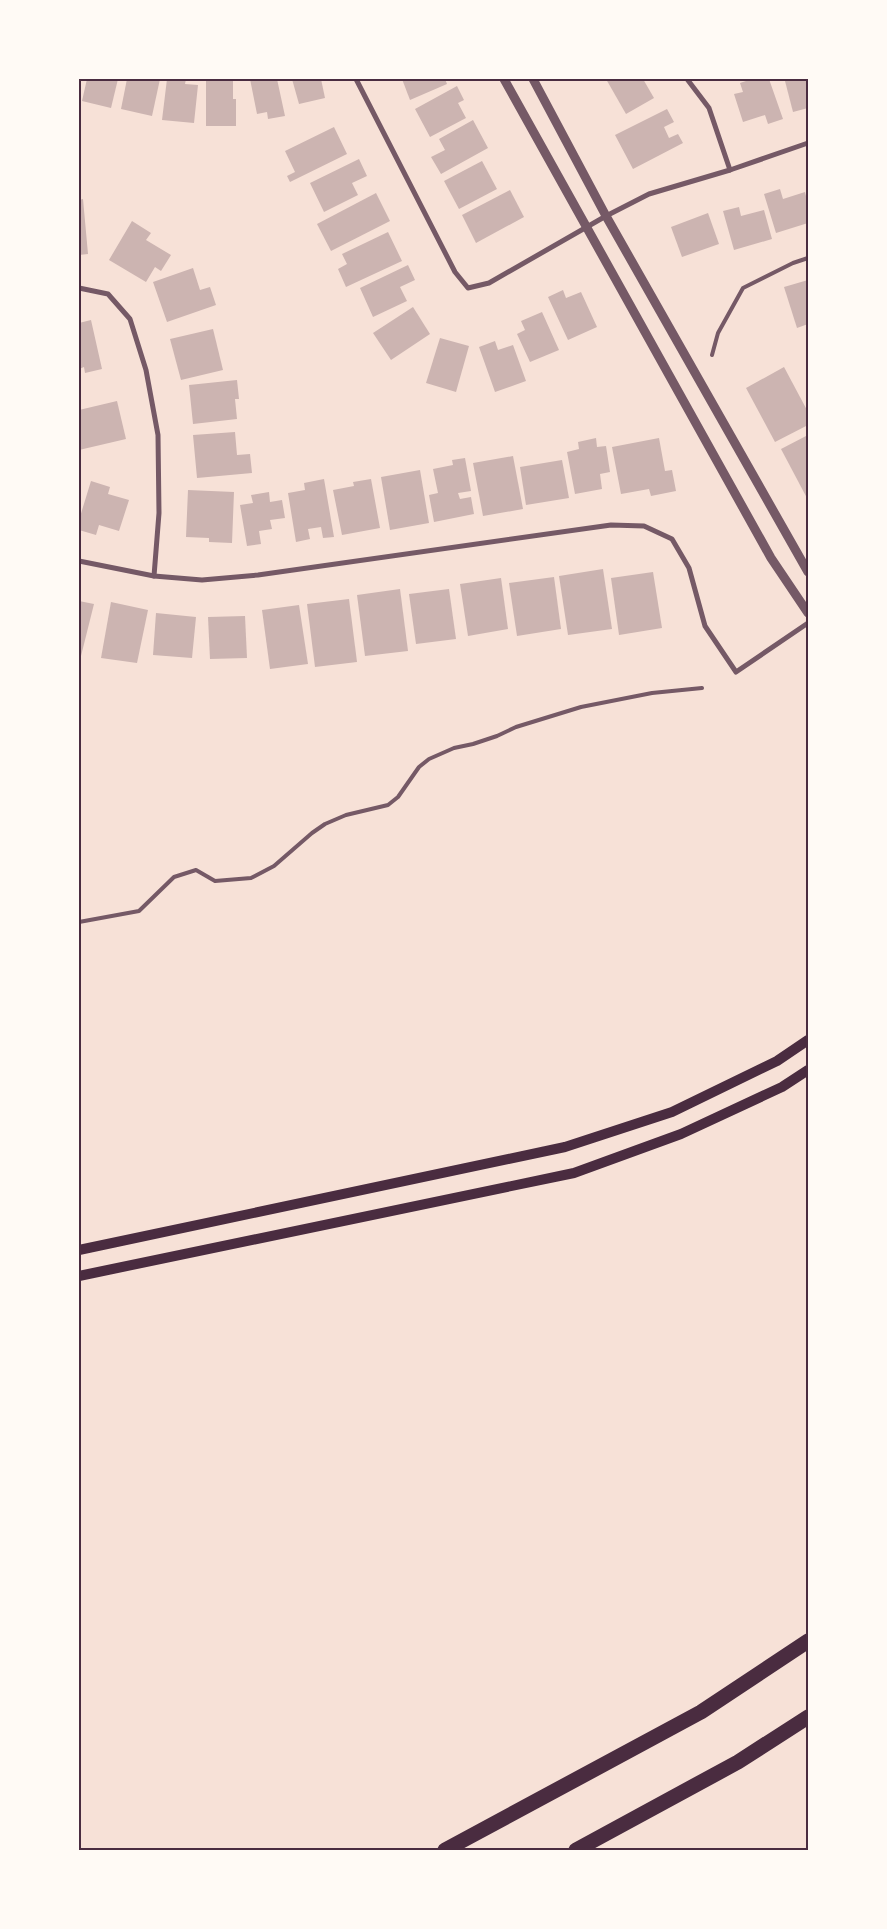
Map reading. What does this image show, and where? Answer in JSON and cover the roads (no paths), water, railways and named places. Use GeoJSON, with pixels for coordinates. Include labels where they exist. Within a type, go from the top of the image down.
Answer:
{"type":"FeatureCollection","features":[{"type":"Feature","properties":{"kind":"highway"},"geometry":{"type":"LineString","coordinates":[[445,1850],[701,1712],[808,1641]]}},
{"type":"Feature","properties":{"kind":"highway"},"geometry":{"type":"LineString","coordinates":[[576,1850],[738,1762],[808,1717]]}},
{"type":"Feature","properties":{"kind":"main road"},"geometry":{"type":"LineString","coordinates":[[79,1250],[565,1147],[672,1112],[778,1060],[808,1040]]}},
{"type":"Feature","properties":{"kind":"main road"},"geometry":{"type":"LineString","coordinates":[[79,1276],[574,1173],[682,1134],[782,1087],[808,1070]]}},
{"type":"Feature","properties":{"kind":"street"},"geometry":{"type":"LineString","coordinates":[[356,79],[455,272],[468,288],[489,283],[606,216],[649,194],[730,170],[808,143]]}},
{"type":"Feature","properties":{"kind":"street"},"geometry":{"type":"LineString","coordinates":[[504,79],[771,558],[808,613]]}},
{"type":"Feature","properties":{"kind":"street"},"geometry":{"type":"LineString","coordinates":[[533,79],[606,216],[808,572]]}},
{"type":"Feature","properties":{"kind":"street"},"geometry":{"type":"LineString","coordinates":[[687,79],[708,108],[730,170]]}},
{"type":"Feature","properties":{"kind":"street"},"geometry":{"type":"LineString","coordinates":[[79,288],[108,294],[130,319],[146,370],[158,436],[159,513],[154,576]]}},
{"type":"Feature","properties":{"kind":"street"},"geometry":{"type":"LineString","coordinates":[[79,561],[154,576],[202,580],[258,576],[611,524],[644,526],[672,539],[689,568],[705,626],[736,672],[808,623]]}},
{"type":"Feature","properties":{"kind":"lane"},"geometry":{"type":"LineString","coordinates":[[712,355],[718,333],[743,288],[793,263],[808,258]]}},
{"type":"Feature","properties":{"kind":"lane"},"geometry":{"type":"LineString","coordinates":[[79,922],[139,911],[174,877],[196,870],[215,881],[251,878],[274,866],[325,824],[346,815],[388,805],[398,797],[429,758],[441,753],[482,742],[516,727],[581,707],[652,693],[702,688]]}}]}
